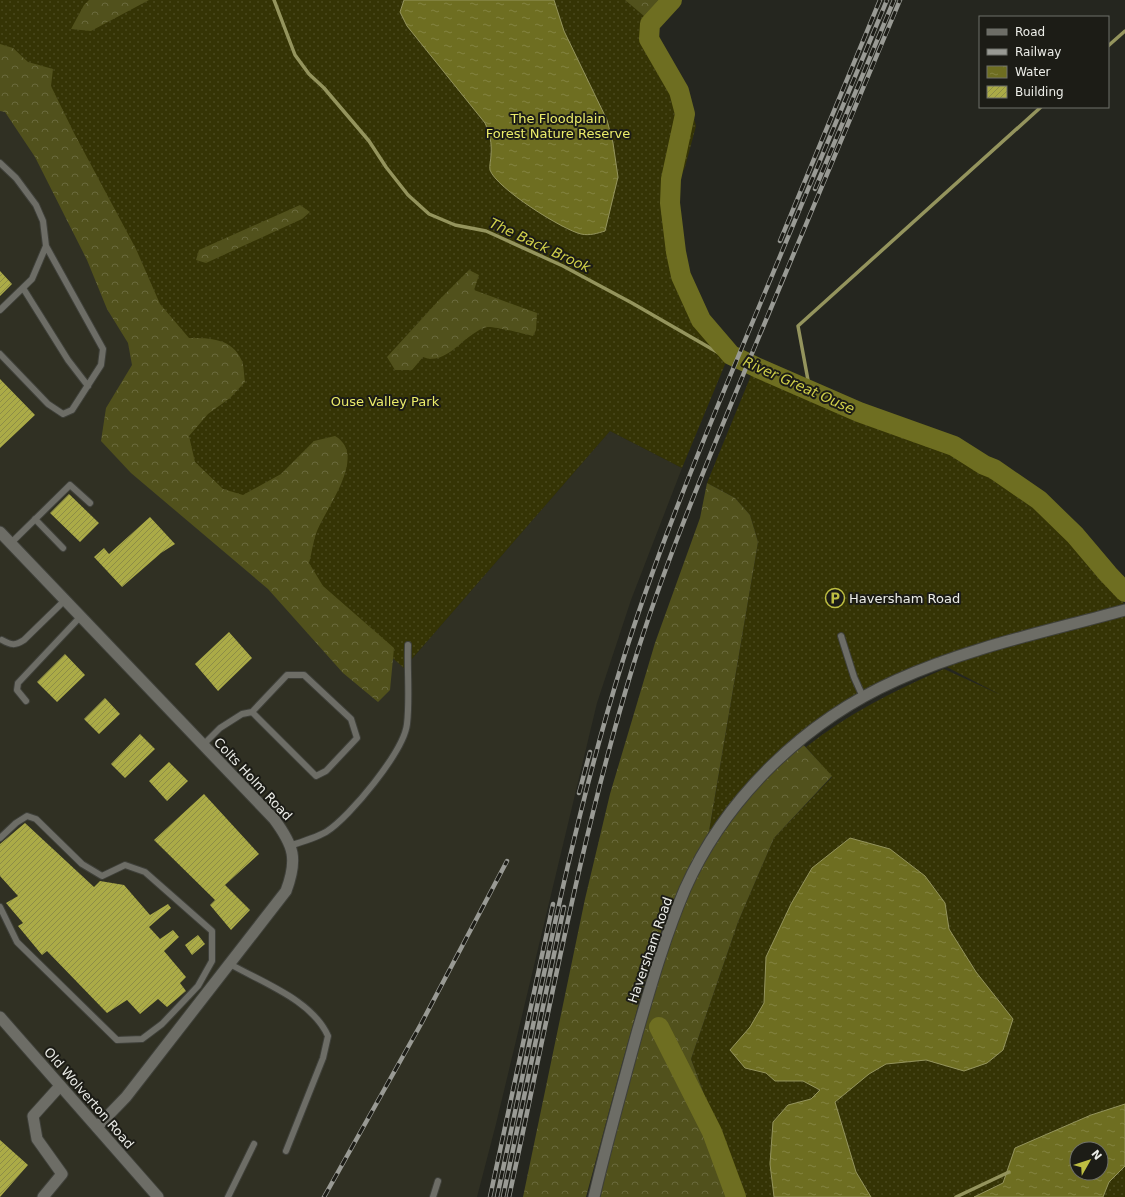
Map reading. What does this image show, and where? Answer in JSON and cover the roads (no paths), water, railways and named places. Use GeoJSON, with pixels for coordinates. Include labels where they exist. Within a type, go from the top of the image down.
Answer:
{"type":"FeatureCollection","features":[{"type":"Feature","properties":{"kind":"street","name":"Colts Holm Road"},"geometry":{"type":"LineString","coordinates":[[0,532],[274,819],[285,835],[294,857],[293,873],[286,891],[126,1097],[97,1127]]}},
{"type":"Feature","properties":{"kind":"street","name":"Haversham Road"},"geometry":{"type":"LineString","coordinates":[[594,1197],[612,1123],[667,935],[686,887],[706,849],[727,818],[757,781],[820,724],[863,697],[896,680],[939,663],[986,648],[1125,610]]}},
{"type":"Feature","properties":{"kind":"street","name":"Old Wolverton Road"},"geometry":{"type":"LineString","coordinates":[[0,1017],[158,1197]]}},
{"type":"Feature","properties":{"kind":"street"},"geometry":{"type":"LineString","coordinates":[[43,1197],[62,1174],[37,1139],[33,1116],[60,1086]]}},
{"type":"Feature","properties":{"kind":"lane"},"geometry":{"type":"LineString","coordinates":[[0,163],[16,178],[36,205],[43,220],[46,246],[102,349],[102,365],[72,410],[63,414],[48,404],[0,354]]}},
{"type":"Feature","properties":{"kind":"lane"},"geometry":{"type":"LineString","coordinates":[[0,310],[32,279],[46,246]]}},
{"type":"Feature","properties":{"kind":"lane"},"geometry":{"type":"LineString","coordinates":[[23,288],[68,360],[88,386]]}},
{"type":"Feature","properties":{"kind":"lane"},"geometry":{"type":"LineString","coordinates":[[11,543],[70,485],[90,503]]}},
{"type":"Feature","properties":{"kind":"lane"},"geometry":{"type":"LineString","coordinates":[[35,519],[63,548]]}},
{"type":"Feature","properties":{"kind":"lane"},"geometry":{"type":"LineString","coordinates":[[2,640],[10,644],[17,645],[65,600]]}},
{"type":"Feature","properties":{"kind":"lane"},"geometry":{"type":"LineString","coordinates":[[26,701],[17,690],[18,683],[81,616]]}},
{"type":"Feature","properties":{"kind":"lane"},"geometry":{"type":"LineString","coordinates":[[841,636],[854,677],[863,697]]}},
{"type":"Feature","properties":{"kind":"lane"},"geometry":{"type":"LineString","coordinates":[[290,846],[312,839],[327,831],[340,821],[386,766],[401,743],[407,725],[408,644]]}},
{"type":"Feature","properties":{"kind":"lane"},"geometry":{"type":"LineString","coordinates":[[204,745],[220,728],[242,714],[252,712],[288,675],[304,675],[351,719],[357,738],[326,771],[316,776],[252,712]]}},
{"type":"Feature","properties":{"kind":"lane"},"geometry":{"type":"LineString","coordinates":[[0,838],[16,823],[28,816],[36,819],[82,864],[102,876],[125,865],[145,872],[212,931],[212,961],[198,986],[162,1024],[142,1039],[117,1040],[17,942],[0,907]]}},
{"type":"Feature","properties":{"kind":"lane"},"geometry":{"type":"LineString","coordinates":[[230,964],[311,1011],[319,1020],[328,1036],[324,1058],[286,1151]]}},
{"type":"Feature","properties":{"kind":"lane"},"geometry":{"type":"LineString","coordinates":[[228,1197],[254,1144]]}},
{"type":"Feature","properties":{"kind":"lane"},"geometry":{"type":"LineString","coordinates":[[433,1197],[438,1181]]}},
{"type":"Feature","properties":{"kind":"water"},"geometry":{"type":"Polygon","coordinates":[[[404,0],[554,0],[564,31],[607,120],[613,143],[618,177],[605,231],[588,235],[572,231],[531,207],[504,187],[495,178],[490,170],[491,143],[485,123],[407,26],[400,12],[404,0]]]}},
{"type":"Feature","properties":{"kind":"water"},"geometry":{"type":"Polygon","coordinates":[[[850,838],[890,849],[925,876],[945,903],[949,929],[976,972],[1013,1019],[1003,1050],[987,1063],[964,1071],[926,1060],[886,1064],[869,1074],[835,1102],[856,1172],[871,1197],[774,1197],[770,1164],[773,1122],[788,1105],[811,1099],[820,1090],[803,1081],[775,1081],[766,1073],[745,1068],[730,1050],[750,1027],[764,1003],[766,957],[791,904],[812,868],[850,838]]]}},
{"type":"Feature","properties":{"kind":"water"},"geometry":{"type":"Polygon","coordinates":[[[1125,1104],[1125,1166],[1109,1182],[1103,1197],[974,1197],[1003,1183],[1015,1148],[1091,1115],[1125,1104]]]}},
{"type":"Feature","properties":{"kind":"waterway","name":"The Back Brook"},"geometry":{"type":"LineString","coordinates":[[274,0],[295,55],[309,74],[324,88],[369,141],[386,167],[408,195],[429,214],[455,225],[486,231],[563,266],[632,303],[724,356]]}},
{"type":"Feature","properties":{"kind":"waterway","name":"River Great Ouse"},"geometry":{"type":"LineString","coordinates":[[672,0],[650,24],[649,39],[679,91],[685,114],[671,179],[670,203],[676,252],[681,276],[701,320],[731,355],[859,412],[954,446],[984,465],[994,469],[1039,500],[1075,535],[1125,592]]}},
{"type":"Feature","properties":{"kind":"waterway"},"geometry":{"type":"LineString","coordinates":[[1109,45],[1125,31]]}},
{"type":"Feature","properties":{"kind":"waterway"},"geometry":{"type":"LineString","coordinates":[[810,391],[798,326],[1040,108]]}},
{"type":"Feature","properties":{"kind":"waterway"},"geometry":{"type":"LineString","coordinates":[[659,1027],[712,1132],[736,1197]]}},
{"type":"Feature","properties":{"kind":"waterway"},"geometry":{"type":"LineString","coordinates":[[956,1197],[1009,1172]]}},
{"type":"Feature","properties":{"kind":"railway"},"geometry":{"type":"LineString","coordinates":[[780,241],[880,0]]}},
{"type":"Feature","properties":{"kind":"railway"},"geometry":{"type":"LineString","coordinates":[[497,1197],[569,860],[603,726],[635,623],[703,441],[887,0]]}},
{"type":"Feature","properties":{"kind":"railway"},"geometry":{"type":"LineString","coordinates":[[815,189],[894,0]]}},
{"type":"Feature","properties":{"kind":"railway"},"geometry":{"type":"LineString","coordinates":[[509,1197],[551,997],[581,864],[614,731],[645,627],[687,513],[717,438],[900,0]]}},
{"type":"Feature","properties":{"kind":"railway"},"geometry":{"type":"LineString","coordinates":[[579,793],[590,752]]}},
{"type":"Feature","properties":{"kind":"railway"},"geometry":{"type":"LineString","coordinates":[[324,1197],[421,1024],[507,861]]}},
{"type":"Feature","properties":{"kind":"railway"},"geometry":{"type":"LineString","coordinates":[[490,1197],[553,904]]}},
{"type":"Feature","properties":{"kind":"railway"},"geometry":{"type":"LineString","coordinates":[[503,1197],[564,907]]}},
{"type":"Feature","properties":{"kind":"place","name":"Haversham Road"},"geometry":{"type":"Point","coordinates":[835,598]}},
{"type":"Feature","properties":{"kind":"park label","name":"The Floodplain Forest Nature Reserve"},"geometry":{"type":"Point","coordinates":[558,126]}},
{"type":"Feature","properties":{"kind":"park label","name":"Ouse Valley Park"},"geometry":{"type":"Point","coordinates":[385,401]}}]}
